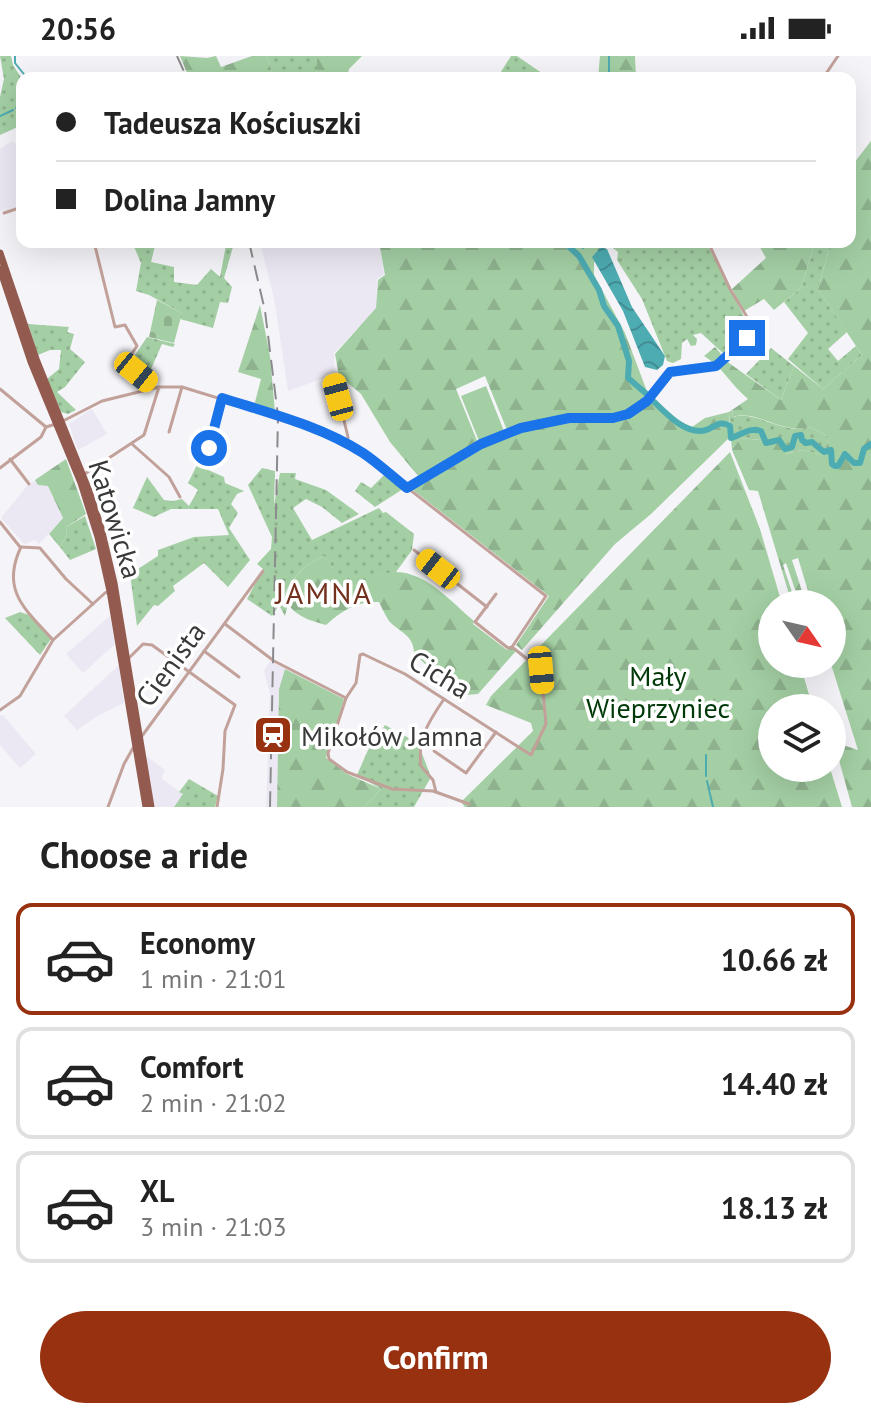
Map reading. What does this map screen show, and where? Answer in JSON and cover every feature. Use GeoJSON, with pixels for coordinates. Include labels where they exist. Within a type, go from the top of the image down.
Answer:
{"type":"FeatureCollection","features":[{"type":"Feature","properties":{"kind":"main road","name":"Katowicka"},"geometry":{"type":"LineString","coordinates":[[0,253],[58,423],[83,475],[105,543],[127,660],[137,725],[138,762],[148,807]]}},
{"type":"Feature","properties":{"kind":"main road","name":"Katowicka"},"geometry":{"type":"LineString","coordinates":[[1,273],[89,507],[110,591],[148,807]]}},
{"type":"Feature","properties":{"kind":"street"},"geometry":{"type":"LineString","coordinates":[[4,213],[16,209]]}},
{"type":"Feature","properties":{"kind":"street"},"geometry":{"type":"LineString","coordinates":[[95,248],[115,327],[125,325],[136,343],[128,359],[153,388]]}},
{"type":"Feature","properties":{"kind":"street"},"geometry":{"type":"LineString","coordinates":[[407,488],[481,444],[506,433],[569,418],[618,417],[647,401],[670,372],[716,366],[747,338],[752,325],[730,289],[711,248]]}},
{"type":"Feature","properties":{"kind":"street"},"geometry":{"type":"LineString","coordinates":[[334,380],[348,437],[347,445]]}},
{"type":"Feature","properties":{"kind":"street"},"geometry":{"type":"LineString","coordinates":[[83,475],[145,433],[159,387]]}},
{"type":"Feature","properties":{"kind":"street"},"geometry":{"type":"LineString","coordinates":[[169,432],[182,387]]}},
{"type":"Feature","properties":{"kind":"street"},"geometry":{"type":"LineString","coordinates":[[0,468],[41,437],[46,427],[93,404],[153,388],[182,387],[299,423],[368,457],[546,596],[512,647],[508,648],[475,622],[496,594]]}},
{"type":"Feature","properties":{"kind":"street"},"geometry":{"type":"LineString","coordinates":[[0,389],[46,427]]}},
{"type":"Feature","properties":{"kind":"street"},"geometry":{"type":"LineString","coordinates":[[199,464],[209,448],[222,398]]}},
{"type":"Feature","properties":{"kind":"street"},"geometry":{"type":"LineString","coordinates":[[132,443],[169,477],[180,497]]}},
{"type":"Feature","properties":{"kind":"street"},"geometry":{"type":"LineString","coordinates":[[10,459],[29,484]]}},
{"type":"Feature","properties":{"kind":"street"},"geometry":{"type":"LineString","coordinates":[[0,522],[21,547],[40,548],[66,579],[93,604]]}},
{"type":"Feature","properties":{"kind":"street"},"geometry":{"type":"LineString","coordinates":[[21,547],[13,571],[15,589],[22,606],[53,640]]}},
{"type":"Feature","properties":{"kind":"street"},"geometry":{"type":"LineString","coordinates":[[414,550],[487,607]]}},
{"type":"Feature","properties":{"kind":"street"},"geometry":{"type":"LineString","coordinates":[[225,624],[263,571]]}},
{"type":"Feature","properties":{"kind":"street"},"geometry":{"type":"LineString","coordinates":[[0,710],[20,696],[53,640],[110,591]]}},
{"type":"Feature","properties":{"kind":"street","name":"Cienista"},"geometry":{"type":"LineString","coordinates":[[108,807],[128,757],[188,670],[225,624],[274,661],[346,698]]}},
{"type":"Feature","properties":{"kind":"street"},"geometry":{"type":"LineString","coordinates":[[127,660],[143,644],[149,643],[235,707],[225,731],[217,807]]}},
{"type":"Feature","properties":{"kind":"street","name":"Cicha"},"geometry":{"type":"LineString","coordinates":[[346,698],[356,683],[360,655],[367,655],[405,674],[531,755],[546,724],[541,670],[512,647]]}},
{"type":"Feature","properties":{"kind":"street"},"geometry":{"type":"LineString","coordinates":[[204,651],[239,677]]}},
{"type":"Feature","properties":{"kind":"street"},"geometry":{"type":"LineString","coordinates":[[346,698],[328,753],[329,759],[347,772],[392,789],[436,792],[469,804]]}},
{"type":"Feature","properties":{"kind":"street"},"geometry":{"type":"LineString","coordinates":[[436,792],[433,780],[421,766],[421,744],[424,728],[444,699]]}},
{"type":"Feature","properties":{"kind":"street"},"geometry":{"type":"LineString","coordinates":[[137,725],[142,729],[149,727]]}},
{"type":"Feature","properties":{"kind":"street"},"geometry":{"type":"LineString","coordinates":[[434,751],[466,773],[496,732]]}},
{"type":"Feature","properties":{"kind":"street"},"geometry":{"type":"LineString","coordinates":[[128,757],[134,756],[138,762]]}},
{"type":"Feature","properties":{"kind":"shaded area"},"geometry":{"type":"Polygon","coordinates":[[[12,141],[16,144],[16,207],[0,211],[0,149],[12,141]]]}},
{"type":"Feature","properties":{"kind":"shaded area"},"geometry":{"type":"Polygon","coordinates":[[[262,248],[380,248],[384,274],[377,279],[376,309],[334,353],[335,374],[288,391],[274,298],[262,248]]]}},
{"type":"Feature","properties":{"kind":"shaded area"},"geometry":{"type":"Polygon","coordinates":[[[92,409],[107,434],[78,450],[69,424],[92,409]]]}},
{"type":"Feature","properties":{"kind":"shaded area"},"geometry":{"type":"Polygon","coordinates":[[[43,475],[63,518],[39,544],[35,540],[24,544],[1,518],[27,486],[43,475]]]}},
{"type":"Feature","properties":{"kind":"shaded area"},"geometry":{"type":"Polygon","coordinates":[[[110,616],[115,644],[83,673],[66,654],[110,616]]]}},
{"type":"Feature","properties":{"kind":"shaded area"},"geometry":{"type":"Polygon","coordinates":[[[270,661],[285,669],[279,689],[277,807],[266,807],[270,694],[264,671],[270,661]]]}},
{"type":"Feature","properties":{"kind":"shaded area"},"geometry":{"type":"Polygon","coordinates":[[[119,665],[124,703],[77,730],[64,716],[119,665]]]}},
{"type":"Feature","properties":{"kind":"shaded area"},"geometry":{"type":"Polygon","coordinates":[[[0,715],[36,754],[20,768],[0,745],[0,715]]]}},
{"type":"Feature","properties":{"kind":"shaded area"},"geometry":{"type":"Polygon","coordinates":[[[145,755],[165,770],[161,778],[183,794],[174,807],[147,807],[145,755]]]}},
{"type":"Feature","properties":{"kind":"green space"},"geometry":{"type":"Polygon","coordinates":[[[0,56],[11,56],[18,72],[16,128],[0,135],[0,97],[4,79],[0,56]]]}},
{"type":"Feature","properties":{"kind":"green space"},"geometry":{"type":"Polygon","coordinates":[[[180,56],[216,56],[221,67],[252,56],[267,56],[272,72],[187,72],[180,56]]]}},
{"type":"Feature","properties":{"kind":"green space"},"geometry":{"type":"Polygon","coordinates":[[[267,56],[317,56],[316,72],[272,72],[267,56]]]}},
{"type":"Feature","properties":{"kind":"green space"},"geometry":{"type":"Polygon","coordinates":[[[317,56],[362,56],[348,72],[317,71],[317,56]]]}},
{"type":"Feature","properties":{"kind":"green space"},"geometry":{"type":"Polygon","coordinates":[[[511,56],[517,56],[540,72],[501,72],[511,56]]]}},
{"type":"Feature","properties":{"kind":"green space"},"geometry":{"type":"Polygon","coordinates":[[[600,56],[635,56],[636,72],[599,72],[600,56]]]}},
{"type":"Feature","properties":{"kind":"green space"},"geometry":{"type":"Polygon","coordinates":[[[871,141],[871,807],[852,807],[845,782],[846,746],[858,750],[846,712],[846,694],[840,694],[835,678],[846,678],[846,590],[808,590],[798,558],[792,560],[802,590],[795,590],[786,563],[783,565],[791,590],[788,590],[758,491],[749,490],[732,450],[740,438],[782,442],[786,454],[802,450],[823,455],[829,437],[810,427],[789,428],[751,416],[733,417],[732,410],[748,399],[704,356],[715,347],[729,363],[781,400],[794,366],[823,389],[862,355],[818,289],[829,248],[856,248],[856,160],[871,141]]]}},
{"type":"Feature","properties":{"kind":"green space"},"geometry":{"type":"Polygon","coordinates":[[[135,248],[154,248],[151,262],[174,267],[174,282],[197,285],[211,269],[220,277],[225,248],[233,248],[224,278],[232,287],[228,303],[220,302],[213,328],[180,319],[182,313],[136,291],[141,263],[135,248]]]}},
{"type":"Feature","properties":{"kind":"green space"},"geometry":{"type":"Polygon","coordinates":[[[380,248],[600,248],[594,263],[594,275],[625,333],[651,402],[669,416],[692,427],[705,418],[729,412],[730,437],[651,514],[615,544],[522,650],[516,645],[549,596],[408,486],[419,477],[390,442],[361,394],[339,376],[335,354],[376,308],[378,280],[385,275],[380,248]],[[485,376],[456,389],[480,448],[509,435],[485,376]]]}},
{"type":"Feature","properties":{"kind":"green space"},"geometry":{"type":"Polygon","coordinates":[[[613,248],[709,248],[749,329],[725,355],[701,333],[693,335],[697,339],[696,345],[691,346],[687,339],[682,343],[681,359],[673,363],[667,361],[642,299],[617,260],[618,252],[613,248]]]}},
{"type":"Feature","properties":{"kind":"green space"},"geometry":{"type":"Polygon","coordinates":[[[760,248],[813,248],[801,288],[774,310],[764,299],[744,311],[732,289],[766,258],[760,248]]]}},
{"type":"Feature","properties":{"kind":"green space"},"geometry":{"type":"Polygon","coordinates":[[[813,248],[829,248],[818,289],[847,332],[828,349],[838,361],[856,346],[862,355],[823,389],[788,359],[808,333],[784,302],[801,288],[813,248]]]}},
{"type":"Feature","properties":{"kind":"green space"},"geometry":{"type":"Polygon","coordinates":[[[157,300],[182,313],[174,343],[149,337],[157,300]]]}},
{"type":"Feature","properties":{"kind":"green space"},"geometry":{"type":"Polygon","coordinates":[[[260,305],[270,356],[275,412],[254,406],[261,379],[238,372],[260,305]]]}},
{"type":"Feature","properties":{"kind":"green space"},"geometry":{"type":"Polygon","coordinates":[[[28,324],[69,327],[67,332],[74,334],[70,349],[85,362],[65,387],[57,392],[76,410],[68,414],[61,412],[47,379],[59,369],[61,350],[38,355],[28,324]]]}},
{"type":"Feature","properties":{"kind":"green space"},"geometry":{"type":"Polygon","coordinates":[[[147,337],[175,344],[173,347],[162,344],[147,378],[131,361],[147,337]]]}},
{"type":"Feature","properties":{"kind":"green space"},"geometry":{"type":"Polygon","coordinates":[[[771,348],[794,366],[781,400],[746,374],[771,348]]]}},
{"type":"Feature","properties":{"kind":"green space"},"geometry":{"type":"Polygon","coordinates":[[[486,386],[504,431],[479,441],[461,396],[486,386]]]}},
{"type":"Feature","properties":{"kind":"green space"},"geometry":{"type":"Polygon","coordinates":[[[732,410],[733,417],[751,417],[789,428],[810,427],[829,437],[823,455],[802,450],[785,454],[782,442],[740,438],[732,450],[729,412],[732,410]]]}},
{"type":"Feature","properties":{"kind":"green space","name":"Mały Wieprzyniec"},"geometry":{"type":"Polygon","coordinates":[[[730,452],[760,529],[778,590],[758,590],[758,678],[804,678],[809,694],[758,694],[758,782],[834,782],[842,807],[465,807],[461,802],[533,731],[531,723],[486,705],[491,696],[730,452]]]}},
{"type":"Feature","properties":{"kind":"green space"},"geometry":{"type":"Polygon","coordinates":[[[66,459],[86,514],[66,527],[67,535],[60,547],[49,534],[63,518],[48,486],[38,485],[35,480],[66,459]]]}},
{"type":"Feature","properties":{"kind":"green space"},"geometry":{"type":"Polygon","coordinates":[[[197,465],[224,477],[225,483],[244,491],[237,494],[231,504],[238,513],[229,528],[250,560],[228,587],[204,563],[173,586],[175,591],[158,606],[154,605],[137,626],[130,574],[158,556],[158,550],[194,537],[229,535],[218,509],[171,509],[154,517],[133,508],[147,477],[164,500],[182,499],[189,506],[198,490],[188,483],[197,465]]]}},
{"type":"Feature","properties":{"kind":"green space"},"geometry":{"type":"Polygon","coordinates":[[[262,468],[275,471],[274,505],[280,473],[296,473],[295,479],[326,490],[359,514],[342,523],[306,499],[293,508],[312,540],[379,508],[414,534],[412,550],[396,572],[379,575],[347,588],[324,556],[305,567],[292,582],[284,595],[288,604],[285,616],[279,605],[272,616],[247,599],[263,569],[257,564],[271,549],[272,537],[248,485],[262,468]]]}},
{"type":"Feature","properties":{"kind":"green space"},"geometry":{"type":"Polygon","coordinates":[[[385,474],[403,489],[375,507],[355,491],[361,482],[371,488],[385,474]]]}},
{"type":"Feature","properties":{"kind":"green space"},"geometry":{"type":"Polygon","coordinates":[[[85,516],[96,549],[70,560],[60,547],[67,535],[66,527],[85,516]]]}},
{"type":"Feature","properties":{"kind":"green space"},"geometry":{"type":"Polygon","coordinates":[[[324,556],[348,588],[389,572],[418,577],[438,589],[474,621],[473,624],[507,650],[512,648],[516,651],[478,694],[466,695],[440,666],[428,667],[414,653],[412,642],[389,621],[379,602],[351,608],[326,625],[307,619],[291,608],[284,596],[300,572],[324,556]]]}},
{"type":"Feature","properties":{"kind":"green space"},"geometry":{"type":"Polygon","coordinates":[[[20,612],[29,615],[51,639],[40,655],[5,618],[20,612]]]}},
{"type":"Feature","properties":{"kind":"green space"},"geometry":{"type":"Polygon","coordinates":[[[285,669],[344,699],[326,758],[347,774],[381,789],[364,807],[277,807],[279,689],[285,669]]]}},
{"type":"Feature","properties":{"kind":"green space"},"geometry":{"type":"Polygon","coordinates":[[[385,725],[418,743],[431,777],[414,807],[364,807],[381,789],[357,775],[368,750],[385,725]]]}},
{"type":"Feature","properties":{"kind":"green space"},"geometry":{"type":"Polygon","coordinates":[[[189,779],[218,796],[215,807],[174,807],[183,794],[179,792],[189,779]]]}},
{"type":"Feature","properties":{"kind":"water"},"geometry":{"type":"Polygon","coordinates":[[[600,248],[607,249],[632,307],[665,356],[663,365],[657,370],[645,367],[623,311],[592,257],[600,248]]]}},
{"type":"Feature","properties":{"kind":"waterway","name":"JAMNA"},"geometry":{"type":"LineString","coordinates":[[15,56],[15,63],[22,72]]}},
{"type":"Feature","properties":{"kind":"waterway"},"geometry":{"type":"LineString","coordinates":[[609,56],[609,72]]}},
{"type":"Feature","properties":{"kind":"waterway"},"geometry":{"type":"LineString","coordinates":[[0,116],[13,110]]}},
{"type":"Feature","properties":{"kind":"waterway","name":"JAMNA"},"geometry":{"type":"LineString","coordinates":[[570,248],[579,256],[599,290],[604,306],[618,326],[629,361],[628,378],[649,396]]}},
{"type":"Feature","properties":{"kind":"waterway","name":"JAMNA"},"geometry":{"type":"LineString","coordinates":[[651,399],[673,420],[693,430],[726,424],[730,426],[731,438],[749,431],[761,431],[766,443],[779,440],[785,449],[792,447],[795,436],[801,435],[806,443],[812,442],[824,452],[831,450],[832,464],[835,466],[845,454],[854,463],[860,463],[864,449],[871,444]]}},
{"type":"Feature","properties":{"kind":"waterway"},"geometry":{"type":"LineString","coordinates":[[706,755],[706,776]]}},
{"type":"Feature","properties":{"kind":"waterway"},"geometry":{"type":"LineString","coordinates":[[707,781],[713,807]]}},
{"type":"Feature","properties":{"kind":"railway"},"geometry":{"type":"LineString","coordinates":[[177,56],[184,72]]}},
{"type":"Feature","properties":{"kind":"railway"},"geometry":{"type":"LineString","coordinates":[[250,248],[265,311],[278,416],[270,807]]}},
{"type":"Feature","properties":{"kind":"place","name":"Mikołów Jamna"},"geometry":{"type":"Point","coordinates":[273,735]}},
{"type":"Feature","properties":{"kind":"district","name":"JAMNA"},"geometry":{"type":"Point","coordinates":[324,592]}},
{"type":"Feature","properties":{"kind":"route"},"geometry":{"type":"LineString","coordinates":[[209,448],[222,398],[299,423],[347,445],[368,457],[407,488],[481,444],[506,433],[569,418],[613,418],[628,414],[647,401],[670,372],[716,366],[747,338]]}}]}
